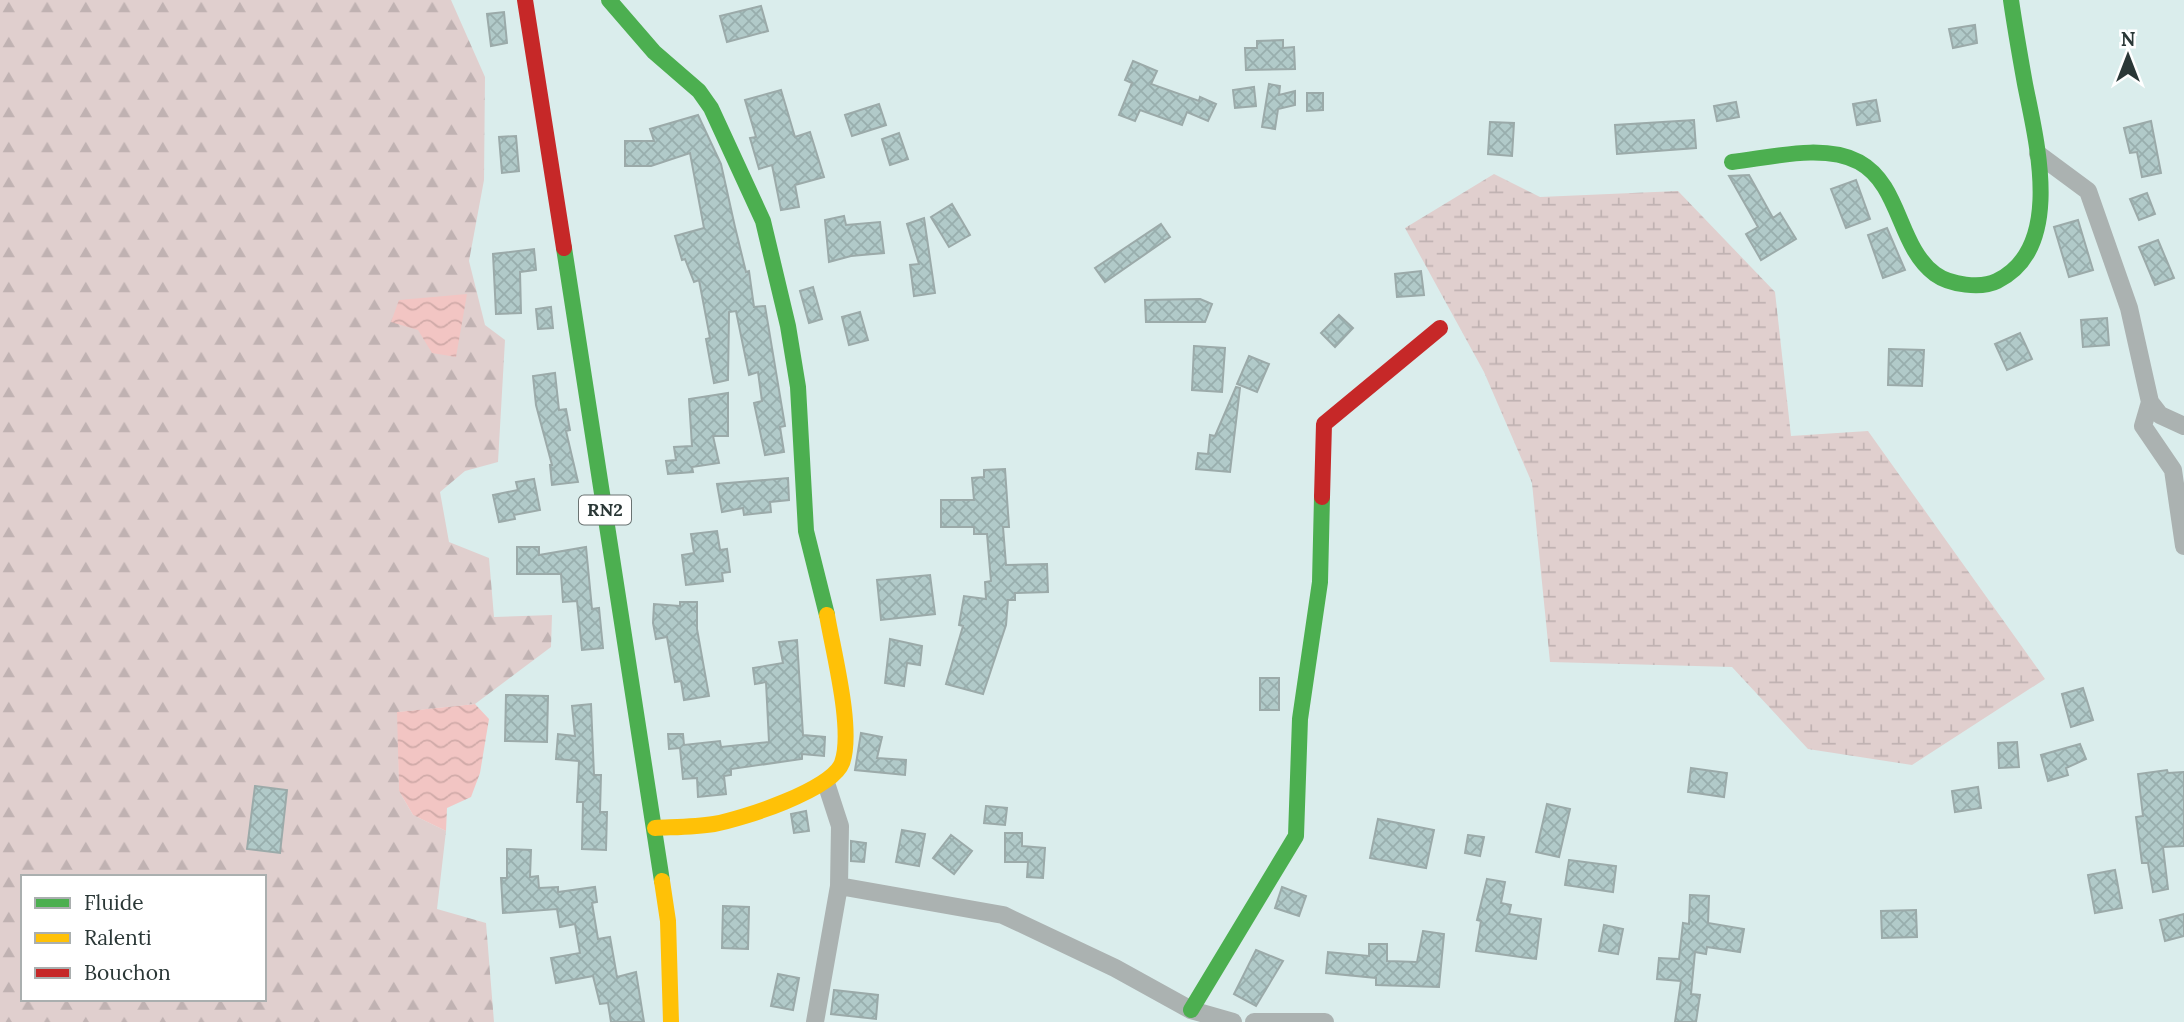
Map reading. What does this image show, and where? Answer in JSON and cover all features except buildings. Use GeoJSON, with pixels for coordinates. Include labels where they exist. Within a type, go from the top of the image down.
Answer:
{"type":"FeatureCollection","features":[{"type":"Feature","properties":{"kind":"main road","name":"RN2"},"geometry":{"type":"LineString","coordinates":[[525,0],[655,828],[668,921],[671,1022]]}},
{"type":"Feature","properties":{"kind":"main road"},"geometry":{"type":"LineString","coordinates":[[610,0],[654,52],[699,91],[711,108],[763,221],[788,326],[796,375],[806,531],[826,611],[846,731],[842,763],[826,783],[800,797],[715,824],[655,828]]}},
{"type":"Feature","properties":{"kind":"main road"},"geometry":{"type":"LineString","coordinates":[[1732,162],[1833,154],[1859,162],[1877,179],[1919,255],[1937,276],[1985,285],[2006,278],[2024,258],[2037,222],[2041,195],[2038,155],[2011,0]]}},
{"type":"Feature","properties":{"kind":"main road"},"geometry":{"type":"LineString","coordinates":[[1191,1010],[1296,836],[1300,719],[1320,582],[1324,424],[1440,328]]}},
{"type":"Feature","properties":{"kind":"street"},"geometry":{"type":"LineString","coordinates":[[2038,155],[2088,191],[2129,309],[2150,402],[2160,415],[2184,426]]}},
{"type":"Feature","properties":{"kind":"street"},"geometry":{"type":"LineString","coordinates":[[2150,402],[2143,426],[2173,470],[2184,546]]}},
{"type":"Feature","properties":{"kind":"street"},"geometry":{"type":"LineString","coordinates":[[815,1022],[839,886],[840,826],[826,783]]}},
{"type":"Feature","properties":{"kind":"street"},"geometry":{"type":"LineString","coordinates":[[839,886],[1003,915],[1115,968],[1191,1010],[1233,1022]]}},
{"type":"Feature","properties":{"kind":"street"},"geometry":{"type":"LineString","coordinates":[[1254,1022],[1325,1022]]}},
{"type":"Feature","properties":{"kind":"green space"},"geometry":{"type":"Polygon","coordinates":[[[0,0],[451,0],[485,77],[484,180],[469,261],[485,325],[505,340],[498,462],[465,471],[440,492],[449,542],[489,558],[494,617],[552,615],[551,647],[475,704],[398,712],[399,791],[413,815],[446,831],[437,909],[486,923],[494,1022],[0,1022],[0,0]]]}},
{"type":"Feature","properties":{"kind":"green space"},"geometry":{"type":"Polygon","coordinates":[[[1494,174],[1540,197],[1678,191],[1775,292],[1791,436],[1868,431],[2045,679],[1912,765],[1808,749],[1732,667],[1550,662],[1532,483],[1484,372],[1405,228],[1494,174]]]}},
{"type":"Feature","properties":{"kind":"water"},"geometry":{"type":"Polygon","coordinates":[[[467,294],[456,357],[432,353],[418,330],[391,322],[399,300],[467,294]]]}},
{"type":"Feature","properties":{"kind":"water"},"geometry":{"type":"Polygon","coordinates":[[[475,704],[489,719],[480,773],[471,797],[447,808],[446,831],[413,815],[399,791],[397,712],[475,704]]]}},
{"type":"Feature","properties":{"kind":"traffic: fast"},"geometry":{"type":"LineString","coordinates":[[609,0],[654,52],[699,91],[711,108],[763,221],[788,326],[798,387],[806,531],[827,615]]}},
{"type":"Feature","properties":{"kind":"traffic: fast"},"geometry":{"type":"LineString","coordinates":[[1732,162],[1796,153],[1829,153],[1859,162],[1873,172],[1883,185],[1913,248],[1935,274],[1966,285],[1983,285],[1997,281],[2018,265],[2032,244],[2039,219],[2041,191],[2035,134],[2011,0]]}},
{"type":"Feature","properties":{"kind":"traffic: fast"},"geometry":{"type":"LineString","coordinates":[[564,248],[662,881]]}},
{"type":"Feature","properties":{"kind":"traffic: fast"},"geometry":{"type":"LineString","coordinates":[[1191,1010],[1296,836],[1300,719],[1320,582],[1322,497]]}},
{"type":"Feature","properties":{"kind":"traffic: slow"},"geometry":{"type":"LineString","coordinates":[[655,828],[707,825],[744,816],[785,802],[822,783],[835,773],[842,763],[846,731],[827,615]]}},
{"type":"Feature","properties":{"kind":"traffic: slow"},"geometry":{"type":"LineString","coordinates":[[662,881],[668,921],[671,1022]]}},
{"type":"Feature","properties":{"kind":"traffic: jam"},"geometry":{"type":"LineString","coordinates":[[525,0],[564,248]]}},
{"type":"Feature","properties":{"kind":"traffic: jam"},"geometry":{"type":"LineString","coordinates":[[1322,497],[1324,424],[1440,328]]}}]}
